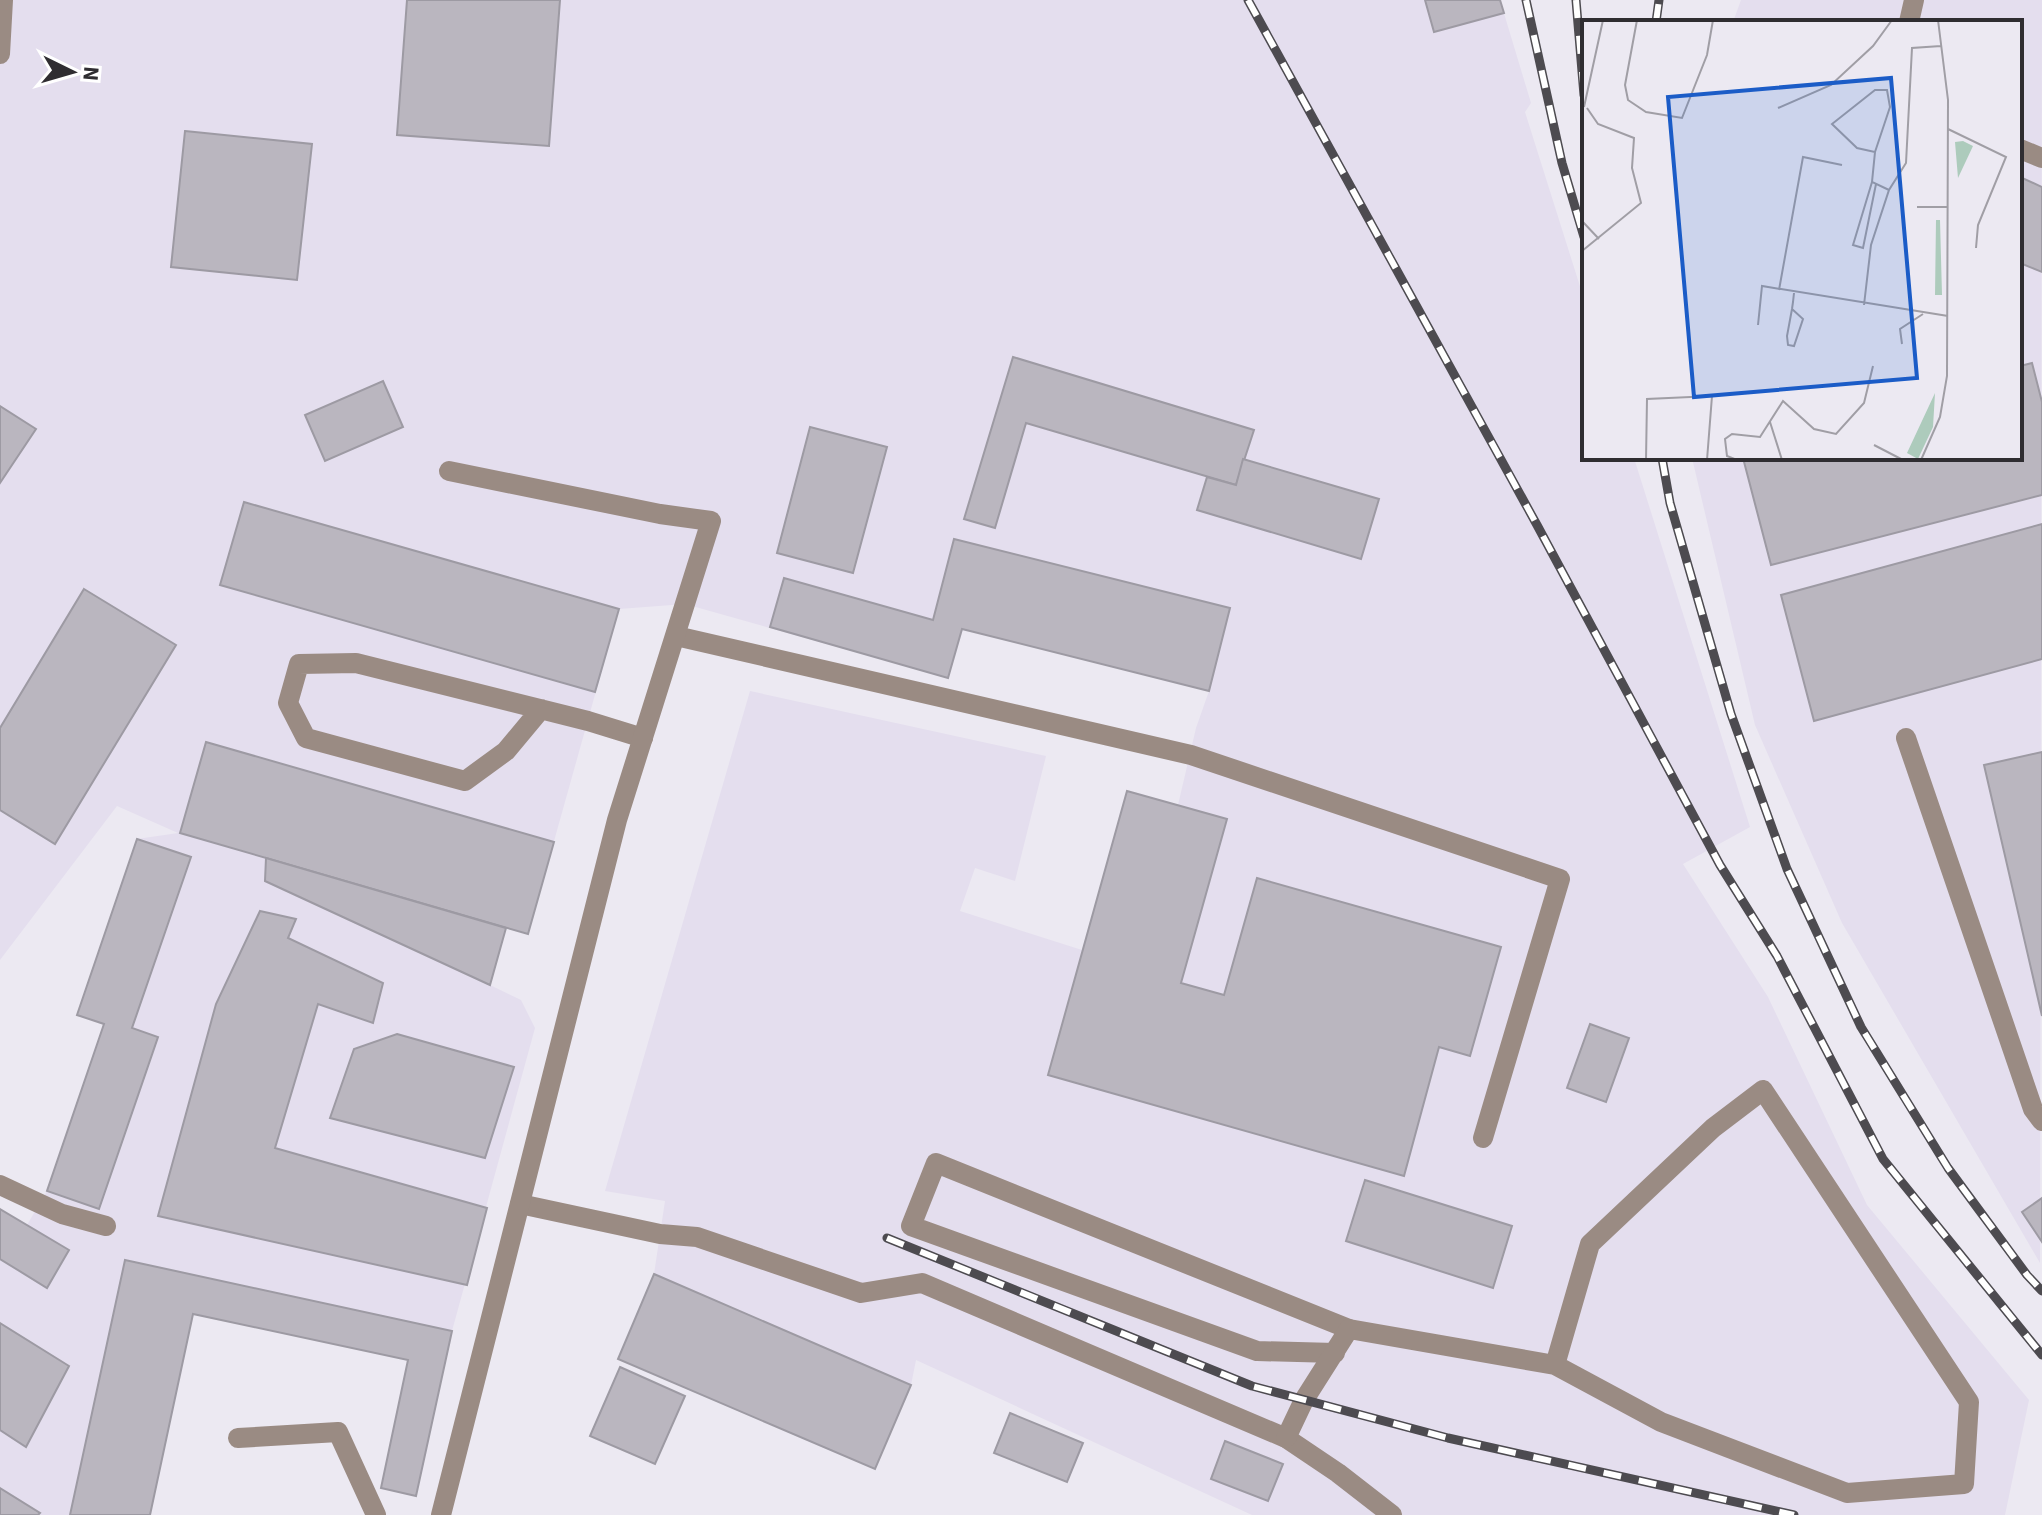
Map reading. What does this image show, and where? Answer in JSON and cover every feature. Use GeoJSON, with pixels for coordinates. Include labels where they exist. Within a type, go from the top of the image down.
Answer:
{"type":"FeatureCollection","features":[{"type":"Feature","properties":{"kind":"lane"},"geometry":{"type":"LineString","coordinates":[[0,54],[3,0]]}},
{"type":"Feature","properties":{"kind":"lane"},"geometry":{"type":"LineString","coordinates":[[1909,20],[1914,0]]}},
{"type":"Feature","properties":{"kind":"lane"},"geometry":{"type":"LineString","coordinates":[[2022,150],[2042,158]]}},
{"type":"Feature","properties":{"kind":"lane"},"geometry":{"type":"LineString","coordinates":[[441,1515],[617,820],[711,521],[660,514],[449,471]]}},
{"type":"Feature","properties":{"kind":"lane"},"geometry":{"type":"LineString","coordinates":[[676,636],[1191,755],[1560,879],[1483,1138]]}},
{"type":"Feature","properties":{"kind":"lane"},"geometry":{"type":"LineString","coordinates":[[541,709],[506,751],[465,781],[306,738],[288,703],[299,664],[356,663],[541,709],[643,738]]}},
{"type":"Feature","properties":{"kind":"lane"},"geometry":{"type":"LineString","coordinates":[[1906,738],[2033,1109],[2042,1121]]}},
{"type":"Feature","properties":{"kind":"lane"},"geometry":{"type":"LineString","coordinates":[[1335,1353],[1257,1351],[911,1226],[936,1163],[1349,1329],[1555,1365],[1661,1422],[1847,1493],[1964,1484],[1969,1402],[1763,1090],[1713,1128],[1590,1244],[1555,1365]]}},
{"type":"Feature","properties":{"kind":"lane"},"geometry":{"type":"LineString","coordinates":[[0,1185],[62,1214],[106,1226]]}},
{"type":"Feature","properties":{"kind":"lane"},"geometry":{"type":"LineString","coordinates":[[520,1204],[660,1234],[697,1237],[861,1293],[922,1283],[1286,1438],[1392,1515]]}},
{"type":"Feature","properties":{"kind":"lane"},"geometry":{"type":"LineString","coordinates":[[1286,1438],[1304,1400],[1349,1329]]}},
{"type":"Feature","properties":{"kind":"lane"},"geometry":{"type":"LineString","coordinates":[[238,1438],[338,1432],[376,1515]]}},
{"type":"Feature","properties":{"kind":"shaded area"},"geometry":{"type":"Polygon","coordinates":[[[0,0],[1500,0],[1531,103],[1525,112],[1582,293],[1582,460],[1635,460],[1750,827],[1683,864],[1768,997],[1867,1205],[2029,1400],[2005,1515],[1252,1515],[916,1360],[911,1385],[654,1274],[665,1201],[605,1191],[750,691],[1046,756],[1015,881],[975,868],[960,911],[1082,950],[1127,791],[1178,805],[1196,728],[1209,691],[963,629],[948,678],[685,604],[619,609],[528,934],[506,928],[490,985],[521,1000],[535,1028],[452,1331],[125,1260],[70,1515],[0,1515],[0,1209],[27,1225],[47,1191],[104,1024],[81,1004],[137,839],[178,833],[117,806],[0,960],[0,0]]]}},
{"type":"Feature","properties":{"kind":"shaded area"},"geometry":{"type":"Polygon","coordinates":[[[1741,0],[2042,0],[2040,1263],[1842,923],[1755,725],[1692,460],[2022,460],[2022,20],[1734,20],[1741,0]]]}},
{"type":"Feature","properties":{"kind":"building"},"geometry":{"type":"Polygon","coordinates":[[[407,0],[560,0],[549,146],[397,135],[407,0]]]}},
{"type":"Feature","properties":{"kind":"building"},"geometry":{"type":"Polygon","coordinates":[[[1425,0],[1500,0],[1504,13],[1434,32],[1425,0]]]}},
{"type":"Feature","properties":{"kind":"building"},"geometry":{"type":"Polygon","coordinates":[[[185,131],[312,144],[297,280],[171,267],[185,131]]]}},
{"type":"Feature","properties":{"kind":"building"},"geometry":{"type":"Polygon","coordinates":[[[2022,178],[2042,187],[2042,272],[2022,264],[2022,178]]]}},
{"type":"Feature","properties":{"kind":"building"},"geometry":{"type":"Polygon","coordinates":[[[1013,357],[1254,430],[1236,485],[1026,423],[995,528],[964,519],[1013,357]]]}},
{"type":"Feature","properties":{"kind":"building"},"geometry":{"type":"Polygon","coordinates":[[[2032,363],[2042,402],[2042,495],[1771,565],[1744,460],[2022,460],[2022,366],[2032,363]]]}},
{"type":"Feature","properties":{"kind":"building"},"geometry":{"type":"Polygon","coordinates":[[[383,381],[403,427],[325,461],[305,415],[383,381]]]}},
{"type":"Feature","properties":{"kind":"building"},"geometry":{"type":"Polygon","coordinates":[[[0,406],[36,429],[0,483],[0,406]]]}},
{"type":"Feature","properties":{"kind":"building"},"geometry":{"type":"Polygon","coordinates":[[[810,427],[887,447],[853,573],[777,553],[810,427]]]}},
{"type":"Feature","properties":{"kind":"building"},"geometry":{"type":"Polygon","coordinates":[[[1243,459],[1379,499],[1361,559],[1197,510],[1207,477],[1236,485],[1243,459]]]}},
{"type":"Feature","properties":{"kind":"building"},"geometry":{"type":"Polygon","coordinates":[[[244,502],[619,609],[595,692],[220,585],[244,502]]]}},
{"type":"Feature","properties":{"kind":"building"},"geometry":{"type":"Polygon","coordinates":[[[2042,524],[2042,659],[1814,721],[1781,595],[2042,524]]]}},
{"type":"Feature","properties":{"kind":"building"},"geometry":{"type":"Polygon","coordinates":[[[954,539],[1230,608],[1209,691],[962,629],[948,678],[770,627],[784,578],[933,620],[954,539]]]}},
{"type":"Feature","properties":{"kind":"building"},"geometry":{"type":"Polygon","coordinates":[[[84,589],[176,645],[55,844],[0,810],[0,728],[84,589]]]}},
{"type":"Feature","properties":{"kind":"building"},"geometry":{"type":"Polygon","coordinates":[[[206,742],[554,842],[528,934],[180,833],[206,742]]]}},
{"type":"Feature","properties":{"kind":"building"},"geometry":{"type":"Polygon","coordinates":[[[2042,752],[2042,1016],[1984,765],[2042,752]]]}},
{"type":"Feature","properties":{"kind":"building"},"geometry":{"type":"Polygon","coordinates":[[[1127,791],[1227,819],[1181,983],[1224,995],[1257,878],[1501,947],[1470,1056],[1439,1047],[1404,1176],[1048,1075],[1127,791]]]}},
{"type":"Feature","properties":{"kind":"building"},"geometry":{"type":"Polygon","coordinates":[[[137,839],[191,857],[132,1028],[158,1037],[99,1209],[47,1191],[104,1024],[77,1015],[137,839]]]}},
{"type":"Feature","properties":{"kind":"building"},"geometry":{"type":"Polygon","coordinates":[[[266,858],[506,928],[490,985],[265,881],[266,858]]]}},
{"type":"Feature","properties":{"kind":"building"},"geometry":{"type":"Polygon","coordinates":[[[260,911],[296,919],[288,938],[383,983],[373,1023],[318,1004],[275,1148],[487,1208],[467,1285],[158,1216],[216,1004],[260,911]]]}},
{"type":"Feature","properties":{"kind":"building"},"geometry":{"type":"Polygon","coordinates":[[[1590,1024],[1629,1038],[1606,1102],[1567,1088],[1590,1024]]]}},
{"type":"Feature","properties":{"kind":"building"},"geometry":{"type":"Polygon","coordinates":[[[397,1034],[514,1067],[485,1158],[330,1118],[354,1049],[397,1034]]]}},
{"type":"Feature","properties":{"kind":"building"},"geometry":{"type":"Polygon","coordinates":[[[1365,1180],[1512,1226],[1493,1288],[1346,1241],[1365,1180]]]}},
{"type":"Feature","properties":{"kind":"building"},"geometry":{"type":"Polygon","coordinates":[[[2042,1198],[2042,1242],[2022,1212],[2042,1198]]]}},
{"type":"Feature","properties":{"kind":"building"},"geometry":{"type":"Polygon","coordinates":[[[0,1209],[69,1250],[47,1288],[0,1259],[0,1209]]]}},
{"type":"Feature","properties":{"kind":"building"},"geometry":{"type":"Polygon","coordinates":[[[125,1260],[452,1331],[416,1496],[381,1488],[408,1360],[193,1314],[150,1515],[70,1515],[125,1260]]]}},
{"type":"Feature","properties":{"kind":"building"},"geometry":{"type":"Polygon","coordinates":[[[654,1274],[911,1385],[875,1469],[618,1359],[654,1274]]]}},
{"type":"Feature","properties":{"kind":"building"},"geometry":{"type":"Polygon","coordinates":[[[0,1323],[69,1366],[26,1447],[0,1430],[0,1323]]]}},
{"type":"Feature","properties":{"kind":"building"},"geometry":{"type":"Polygon","coordinates":[[[620,1367],[685,1396],[655,1464],[590,1436],[620,1367]]]}},
{"type":"Feature","properties":{"kind":"building"},"geometry":{"type":"Polygon","coordinates":[[[1010,1413],[1083,1443],[1067,1482],[994,1453],[1010,1413]]]}},
{"type":"Feature","properties":{"kind":"building"},"geometry":{"type":"Polygon","coordinates":[[[1225,1441],[1283,1464],[1268,1501],[1211,1479],[1225,1441]]]}},
{"type":"Feature","properties":{"kind":"building"},"geometry":{"type":"Polygon","coordinates":[[[0,1488],[40,1513],[0,1515],[0,1488]]]}},
{"type":"Feature","properties":{"kind":"railway"},"geometry":{"type":"LineString","coordinates":[[1248,0],[1720,865],[1777,956],[1883,1159],[2042,1355]]}},
{"type":"Feature","properties":{"kind":"railway"},"geometry":{"type":"LineString","coordinates":[[1526,0],[1562,163],[1582,230]]}},
{"type":"Feature","properties":{"kind":"railway"},"geometry":{"type":"LineString","coordinates":[[1576,0],[1582,71]]}},
{"type":"Feature","properties":{"kind":"railway"},"geometry":{"type":"LineString","coordinates":[[1656,20],[1659,0]]}},
{"type":"Feature","properties":{"kind":"railway"},"geometry":{"type":"LineString","coordinates":[[1662,460],[1670,503],[1731,714],[1787,869],[1861,1027],[1948,1168],[2042,1291]]}},
{"type":"Feature","properties":{"kind":"railway"},"geometry":{"type":"LineString","coordinates":[[887,1238],[1252,1386],[1448,1438],[1794,1515]]}}]}
